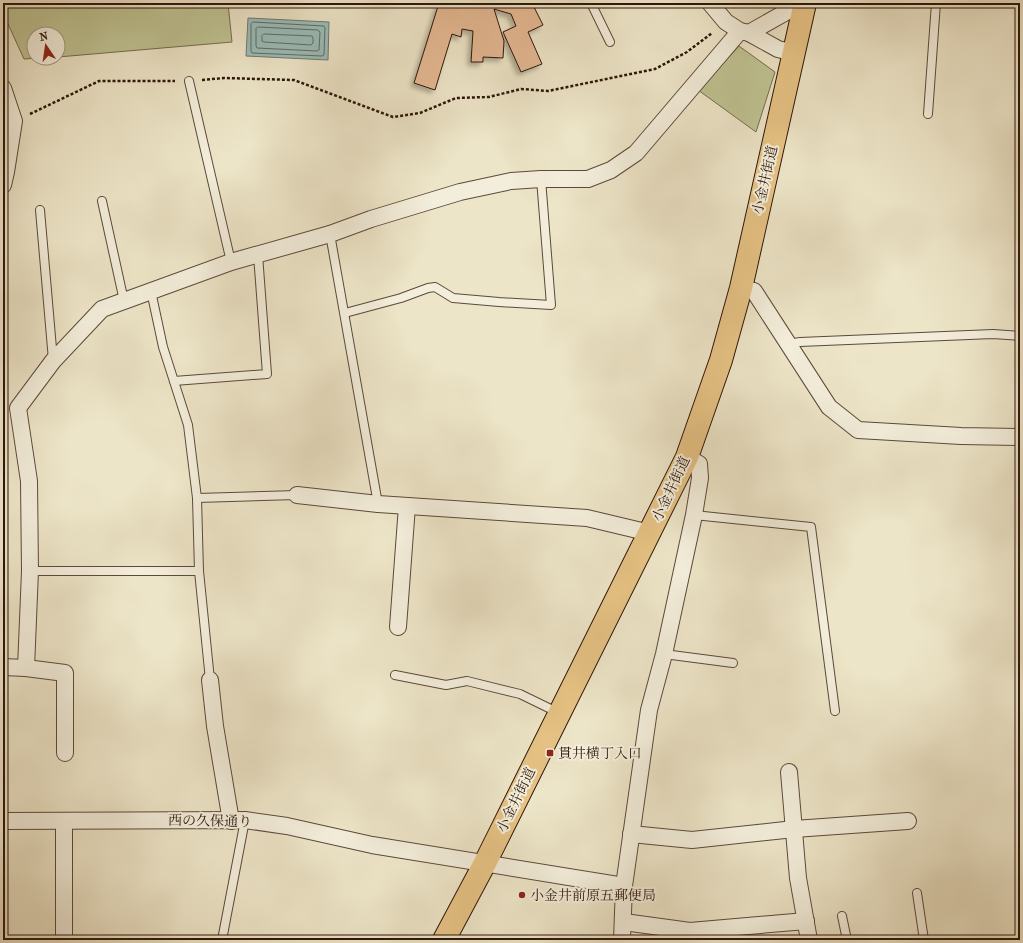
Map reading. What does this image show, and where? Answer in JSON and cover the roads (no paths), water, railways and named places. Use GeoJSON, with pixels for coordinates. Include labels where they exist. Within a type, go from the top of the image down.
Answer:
{"type":"FeatureCollection","features":[{"type":"Feature","properties":{"kind":"main road","name":"小金井街道"},"geometry":{"type":"LineString","coordinates":[[444,940],[485,863],[687,457],[721,360],[741,288],[805,6]]}},
{"type":"Feature","properties":{"kind":"street"},"geometry":{"type":"LineString","coordinates":[[710,3],[726,22],[778,49],[794,53]]}},
{"type":"Feature","properties":{"kind":"street"},"geometry":{"type":"LineString","coordinates":[[26,668],[30,571],[29,481],[18,408],[53,361],[102,310],[231,262],[330,234],[372,219],[460,192],[511,181],[541,179],[588,179],[611,170],[636,154],[744,32],[795,6],[805,6]]}},
{"type":"Feature","properties":{"kind":"street"},"geometry":{"type":"LineString","coordinates":[[3,88],[14,121],[3,185]]}},
{"type":"Feature","properties":{"kind":"street"},"geometry":{"type":"LineString","coordinates":[[741,288],[754,291],[829,406],[858,430],[961,436],[1020,437]]}},
{"type":"Feature","properties":{"kind":"street"},"geometry":{"type":"LineString","coordinates":[[622,940],[624,922],[624,886],[630,834],[649,710],[664,654],[694,515],[700,478],[699,464],[687,457]]}},
{"type":"Feature","properties":{"kind":"street"},"geometry":{"type":"LineString","coordinates":[[297,495],[378,504],[587,518],[650,533]]}},
{"type":"Feature","properties":{"kind":"street"},"geometry":{"type":"LineString","coordinates":[[398,627],[407,506]]}},
{"type":"Feature","properties":{"kind":"street"},"geometry":{"type":"LineString","coordinates":[[3,667],[26,668],[65,673],[65,753]]}},
{"type":"Feature","properties":{"kind":"street"},"geometry":{"type":"LineString","coordinates":[[210,680],[215,726],[238,820]]}},
{"type":"Feature","properties":{"kind":"street"},"geometry":{"type":"LineString","coordinates":[[789,772],[798,878],[809,940]]}},
{"type":"Feature","properties":{"kind":"street","name":"西の久保通り"},"geometry":{"type":"LineString","coordinates":[[3,821],[238,820],[294,828],[372,845],[624,886]]}},
{"type":"Feature","properties":{"kind":"street"},"geometry":{"type":"LineString","coordinates":[[64,821],[64,940]]}},
{"type":"Feature","properties":{"kind":"street"},"geometry":{"type":"LineString","coordinates":[[630,834],[692,840],[794,829],[908,821]]}},
{"type":"Feature","properties":{"kind":"street"},"geometry":{"type":"LineString","coordinates":[[624,922],[690,931],[806,921]]}},
{"type":"Feature","properties":{"kind":"lane"},"geometry":{"type":"LineString","coordinates":[[591,3],[610,42]]}},
{"type":"Feature","properties":{"kind":"lane"},"geometry":{"type":"LineString","coordinates":[[928,114],[936,3]]}},
{"type":"Feature","properties":{"kind":"lane"},"geometry":{"type":"LineString","coordinates":[[189,81],[231,262]]}},
{"type":"Feature","properties":{"kind":"lane"},"geometry":{"type":"LineString","coordinates":[[345,313],[435,287],[453,298],[551,305],[541,179]]}},
{"type":"Feature","properties":{"kind":"lane"},"geometry":{"type":"LineString","coordinates":[[102,201],[124,301]]}},
{"type":"Feature","properties":{"kind":"lane"},"geometry":{"type":"LineString","coordinates":[[40,210],[53,361]]}},
{"type":"Feature","properties":{"kind":"lane"},"geometry":{"type":"LineString","coordinates":[[330,234],[378,504]]}},
{"type":"Feature","properties":{"kind":"lane"},"geometry":{"type":"LineString","coordinates":[[174,381],[267,374],[258,255]]}},
{"type":"Feature","properties":{"kind":"lane"},"geometry":{"type":"LineString","coordinates":[[151,291],[164,347],[188,425],[196,498],[199,571],[210,680]]}},
{"type":"Feature","properties":{"kind":"lane"},"geometry":{"type":"LineString","coordinates":[[789,344],[800,342],[970,335],[1020,336]]}},
{"type":"Feature","properties":{"kind":"lane"},"geometry":{"type":"LineString","coordinates":[[196,498],[297,495]]}},
{"type":"Feature","properties":{"kind":"lane"},"geometry":{"type":"LineString","coordinates":[[694,515],[810,526],[835,711]]}},
{"type":"Feature","properties":{"kind":"lane"},"geometry":{"type":"LineString","coordinates":[[30,571],[199,571]]}},
{"type":"Feature","properties":{"kind":"lane"},"geometry":{"type":"LineString","coordinates":[[664,654],[733,663]]}},
{"type":"Feature","properties":{"kind":"lane"},"geometry":{"type":"LineString","coordinates":[[395,675],[446,685],[467,681],[520,694],[559,714]]}},
{"type":"Feature","properties":{"kind":"lane"},"geometry":{"type":"LineString","coordinates":[[222,940],[238,820]]}},
{"type":"Feature","properties":{"kind":"lane"},"geometry":{"type":"LineString","coordinates":[[917,893],[924,940]]}},
{"type":"Feature","properties":{"kind":"lane"},"geometry":{"type":"LineString","coordinates":[[842,916],[847,940]]}},
{"type":"Feature","properties":{"kind":"water"},"geometry":{"type":"Polygon","coordinates":[[[248,18],[329,22],[328,60],[246,56],[248,18]]]}},
{"type":"Feature","properties":{"kind":"place","name":"貫井横丁入口"},"geometry":{"type":"Point","coordinates":[550,753]}},
{"type":"Feature","properties":{"kind":"place","name":"小金井前原五郵便局"},"geometry":{"type":"Point","coordinates":[522,895]}}]}
